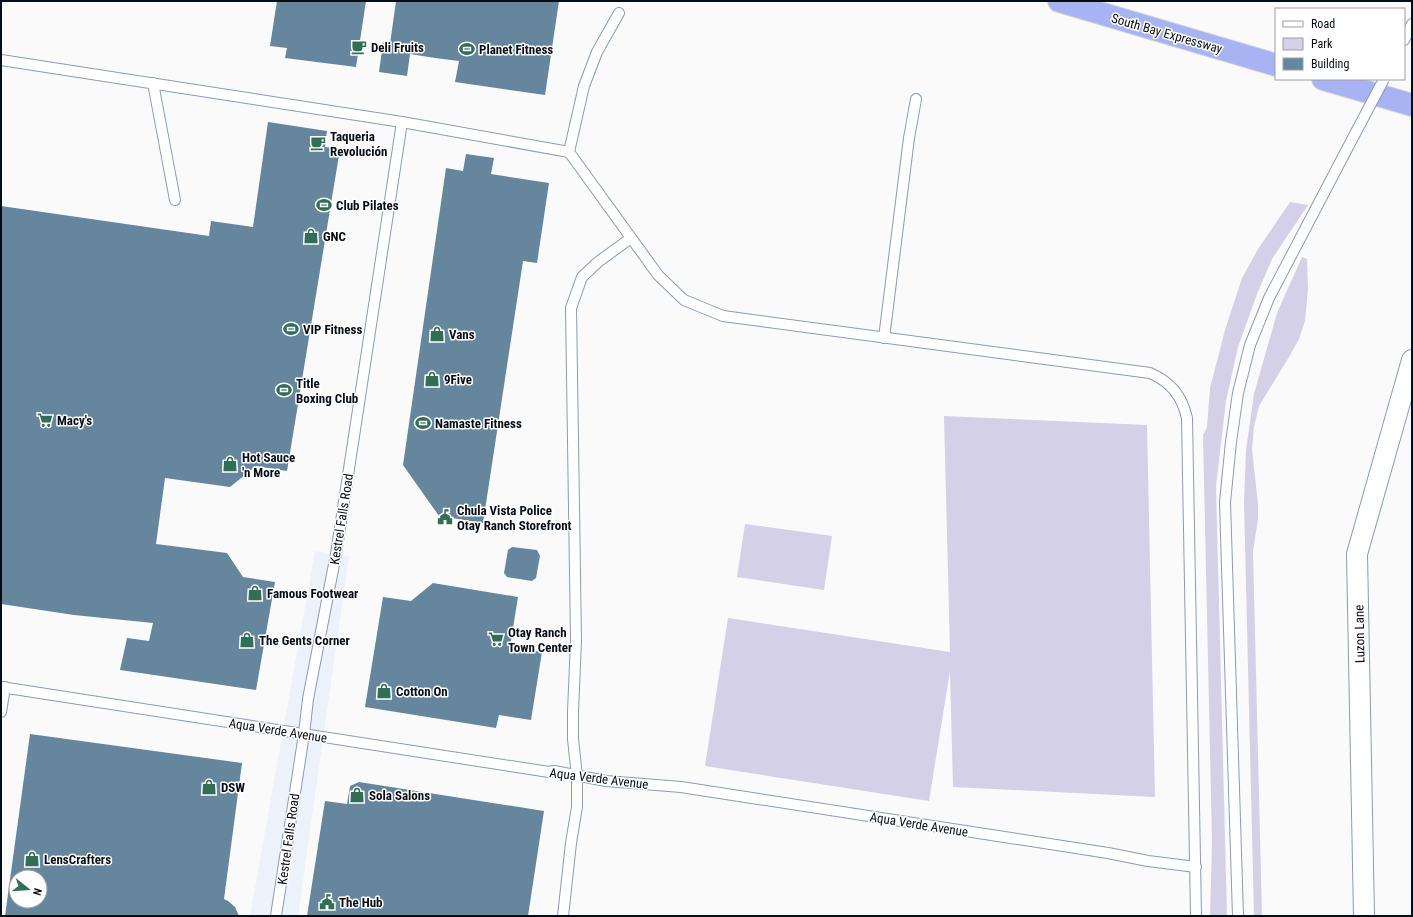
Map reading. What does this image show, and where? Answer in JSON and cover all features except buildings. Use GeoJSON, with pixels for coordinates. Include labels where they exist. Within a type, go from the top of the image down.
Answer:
{"type":"FeatureCollection","features":[{"type":"Feature","properties":{"kind":"highway","name":"South Bay Expressway"},"geometry":{"type":"LineString","coordinates":[[1059,1],[1275,65]]}},
{"type":"Feature","properties":{"kind":"highway"},"geometry":{"type":"LineString","coordinates":[[1326,80],[1412,105]]}},
{"type":"Feature","properties":{"kind":"street","name":"Luzon Lane"},"geometry":{"type":"LineString","coordinates":[[1364,916],[1357,554],[1412,360]]}},
{"type":"Feature","properties":{"kind":"lane"},"geometry":{"type":"LineString","coordinates":[[570,152],[584,86],[597,52],[619,13]]}},
{"type":"Feature","properties":{"kind":"lane"},"geometry":{"type":"LineString","coordinates":[[1405,38],[1412,24]]}},
{"type":"Feature","properties":{"kind":"lane"},"geometry":{"type":"LineString","coordinates":[[1,60],[402,122],[570,152],[658,275],[684,300],[724,316],[1150,373],[1169,383],[1181,399],[1187,418],[1196,916]]}},
{"type":"Feature","properties":{"kind":"lane"},"geometry":{"type":"LineString","coordinates":[[1238,916],[1225,502],[1238,393],[1250,345],[1269,298],[1383,80]]}},
{"type":"Feature","properties":{"kind":"lane"},"geometry":{"type":"LineString","coordinates":[[153,84],[175,200]]}},
{"type":"Feature","properties":{"kind":"lane"},"geometry":{"type":"LineString","coordinates":[[884,338],[909,138],[916,99]]}},
{"type":"Feature","properties":{"kind":"lane","name":"Kestrel Falls Road"},"geometry":{"type":"LineString","coordinates":[[276,916],[308,699],[336,554],[402,122]]}},
{"type":"Feature","properties":{"kind":"lane"},"geometry":{"type":"LineString","coordinates":[[563,916],[570,843],[577,807],[577,776],[573,739],[576,640],[571,308],[582,277],[598,262],[631,238]]}},
{"type":"Feature","properties":{"kind":"lane"},"geometry":{"type":"LineString","coordinates":[[1,712],[3,687]]}},
{"type":"Feature","properties":{"kind":"lane","name":"Aqua Verde Avenue"},"geometry":{"type":"LineString","coordinates":[[3,687],[548,772],[554,771],[606,780],[682,787],[1108,853],[1148,862],[1196,867]]}},
{"type":"Feature","properties":{"kind":"shaded area"},"geometry":{"type":"Polygon","coordinates":[[[315,551],[349,556],[298,916],[250,916],[315,551]]]}},
{"type":"Feature","properties":{"kind":"green space"},"geometry":{"type":"Polygon","coordinates":[[[1290,202],[1308,205],[1272,259],[1257,294],[1238,347],[1226,401],[1216,486],[1227,916],[1210,916],[1212,842],[1203,435],[1207,427],[1210,388],[1225,330],[1242,278],[1258,249],[1290,202]]]}},
{"type":"Feature","properties":{"kind":"green space"},"geometry":{"type":"Polygon","coordinates":[[[1302,257],[1307,259],[1308,289],[1305,321],[1299,339],[1259,406],[1254,427],[1252,449],[1258,504],[1258,519],[1253,551],[1262,916],[1254,916],[1244,502],[1246,450],[1254,394],[1277,313],[1302,257]]]}},
{"type":"Feature","properties":{"kind":"green space"},"geometry":{"type":"Polygon","coordinates":[[[944,416],[1147,425],[1155,797],[953,787],[950,671],[929,801],[705,766],[728,618],[950,652],[944,416]]]}},
{"type":"Feature","properties":{"kind":"green space"},"geometry":{"type":"Polygon","coordinates":[[[745,524],[832,536],[824,590],[737,577],[745,524]]]}},
{"type":"Feature","properties":{"kind":"place","name":"Deli Fruits"},"geometry":{"type":"Point","coordinates":[359,47]}},
{"type":"Feature","properties":{"kind":"place","name":"Planet Fitness"},"geometry":{"type":"Point","coordinates":[467,49]}},
{"type":"Feature","properties":{"kind":"place","name":"Taqueria Revolución"},"geometry":{"type":"Point","coordinates":[318,143]}},
{"type":"Feature","properties":{"kind":"place","name":"Club Pilates"},"geometry":{"type":"Point","coordinates":[324,205]}},
{"type":"Feature","properties":{"kind":"place","name":"GNC"},"geometry":{"type":"Point","coordinates":[311,236]}},
{"type":"Feature","properties":{"kind":"place","name":"VIP Fitness"},"geometry":{"type":"Point","coordinates":[291,329]}},
{"type":"Feature","properties":{"kind":"place","name":"Vans"},"geometry":{"type":"Point","coordinates":[437,334]}},
{"type":"Feature","properties":{"kind":"place","name":"9Five"},"geometry":{"type":"Point","coordinates":[432,379]}},
{"type":"Feature","properties":{"kind":"place","name":"Title Boxing Club"},"geometry":{"type":"Point","coordinates":[284,390]}},
{"type":"Feature","properties":{"kind":"place","name":"Macy's"},"geometry":{"type":"Point","coordinates":[45,420]}},
{"type":"Feature","properties":{"kind":"place","name":"Namaste Fitness"},"geometry":{"type":"Point","coordinates":[423,423]}},
{"type":"Feature","properties":{"kind":"place","name":"Hot Sauce 'n More"},"geometry":{"type":"Point","coordinates":[230,464]}},
{"type":"Feature","properties":{"kind":"place","name":"Chula Vista Police Otay Ranch Storefront"},"geometry":{"type":"Point","coordinates":[445,517]}},
{"type":"Feature","properties":{"kind":"place","name":"Famous Footwear"},"geometry":{"type":"Point","coordinates":[255,593]}},
{"type":"Feature","properties":{"kind":"place","name":"Otay Ranch Town Center"},"geometry":{"type":"Point","coordinates":[496,639]}},
{"type":"Feature","properties":{"kind":"place","name":"The Gents Corner"},"geometry":{"type":"Point","coordinates":[247,640]}},
{"type":"Feature","properties":{"kind":"place","name":"Cotton On"},"geometry":{"type":"Point","coordinates":[384,691]}},
{"type":"Feature","properties":{"kind":"place","name":"DSW"},"geometry":{"type":"Point","coordinates":[209,787]}},
{"type":"Feature","properties":{"kind":"place","name":"Sola Salons"},"geometry":{"type":"Point","coordinates":[357,795]}},
{"type":"Feature","properties":{"kind":"place","name":"LensCrafters"},"geometry":{"type":"Point","coordinates":[32,859]}},
{"type":"Feature","properties":{"kind":"place","name":"The Hub"},"geometry":{"type":"Point","coordinates":[327,902]}}]}
